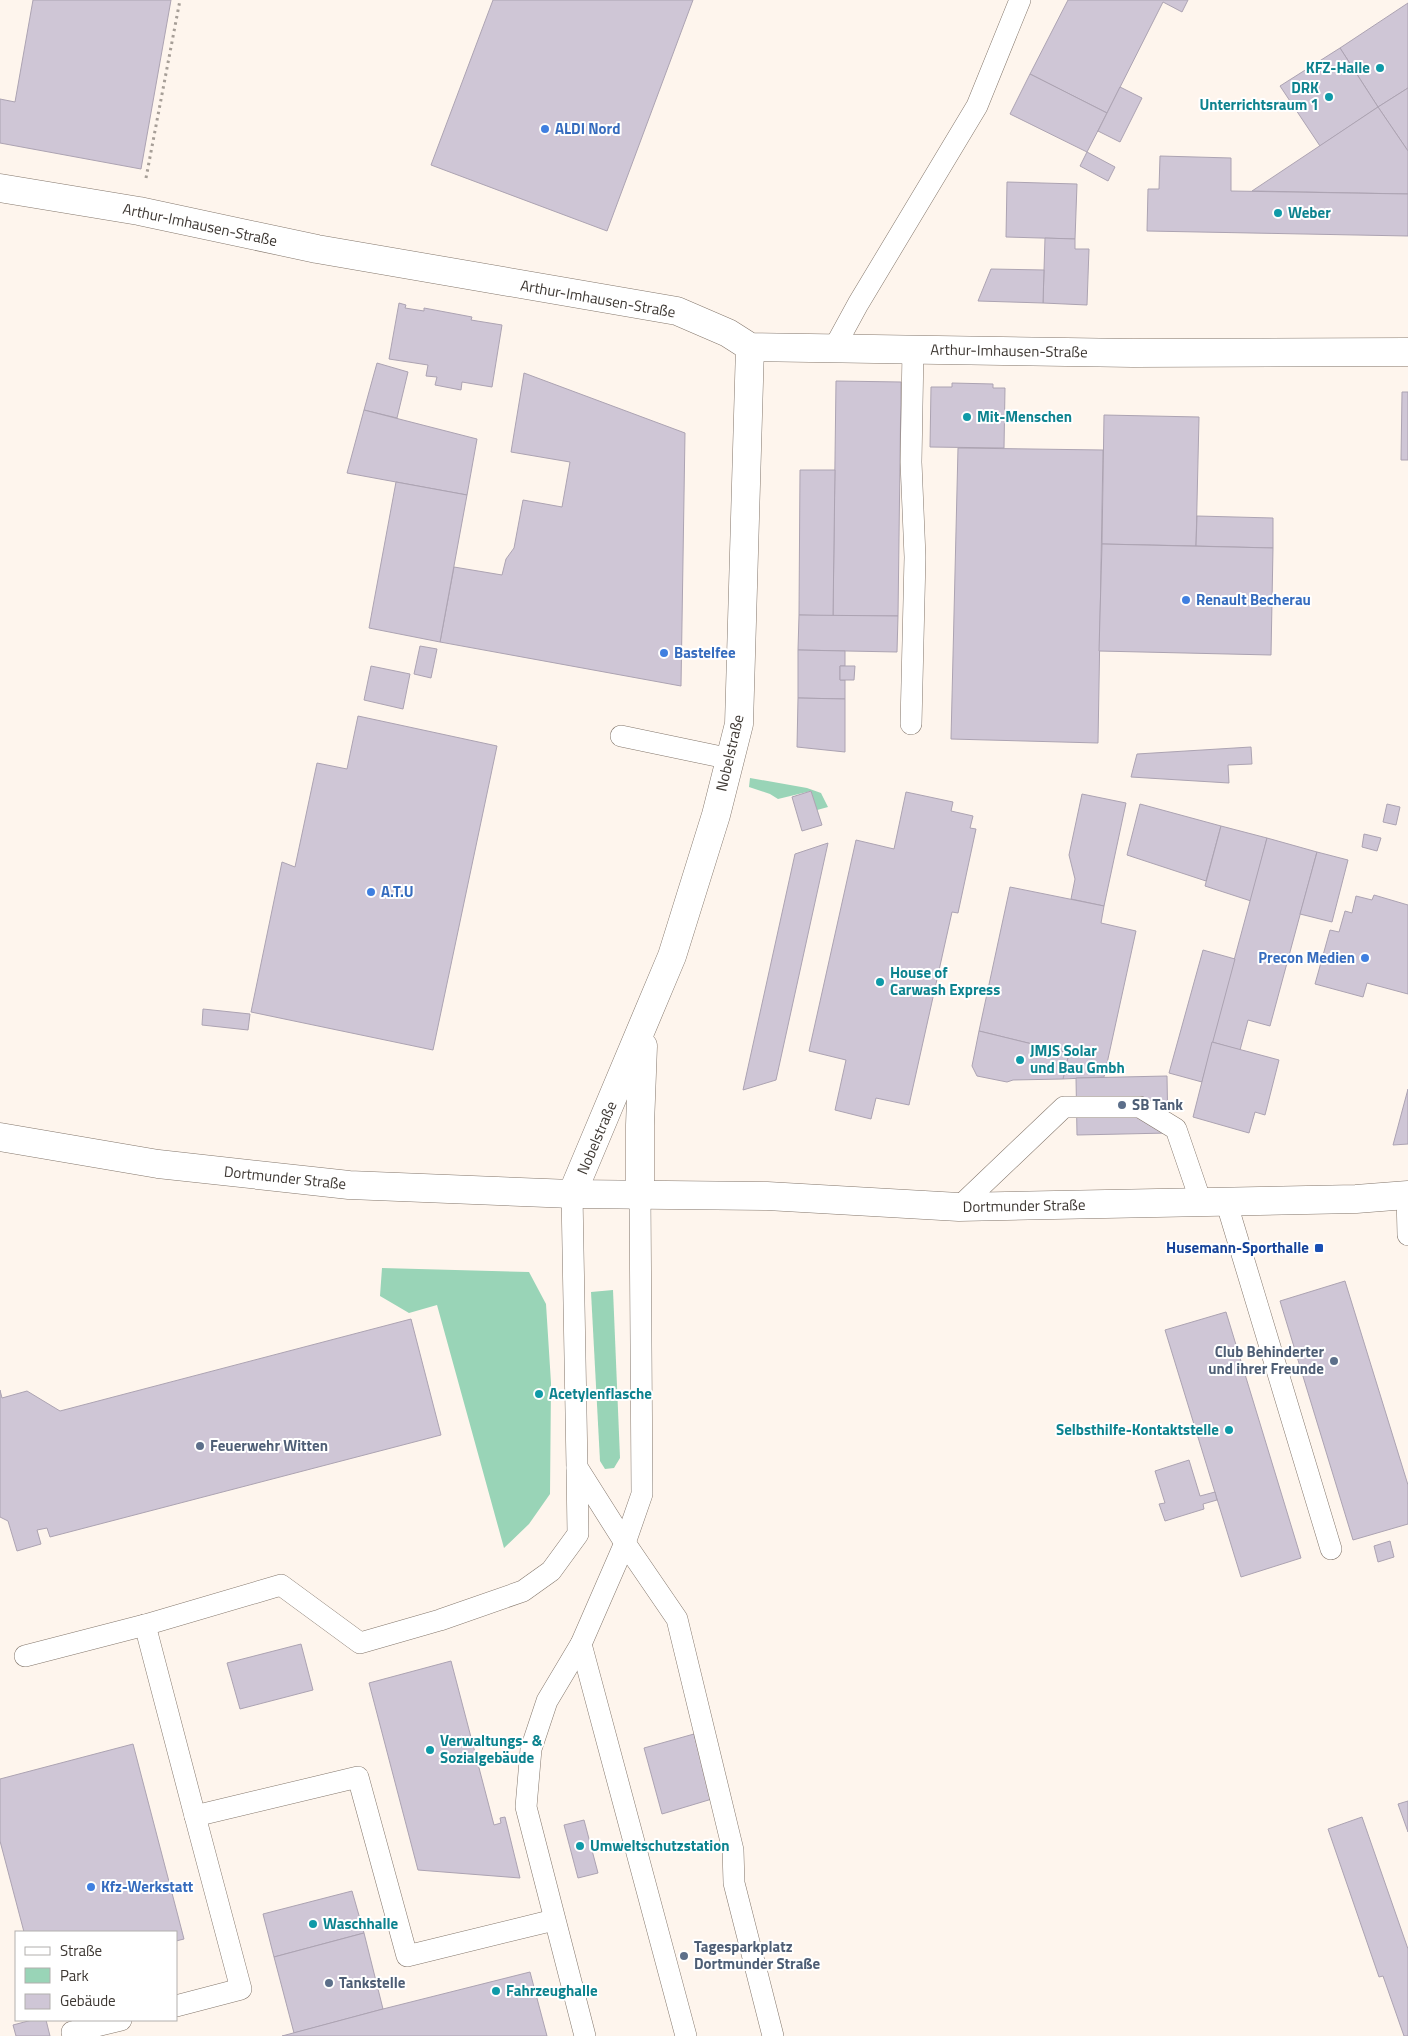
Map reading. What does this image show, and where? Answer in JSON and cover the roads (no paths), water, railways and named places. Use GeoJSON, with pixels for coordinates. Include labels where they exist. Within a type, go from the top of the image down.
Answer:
{"type":"FeatureCollection","features":[{"type":"Feature","properties":{"kind":"street","name":"Arthur-Imhausen-Straße"},"geometry":{"type":"LineString","coordinates":[[0,188],[139,211],[317,249],[677,311],[728,333],[750,347],[1133,353],[1408,352]]}},
{"type":"Feature","properties":{"kind":"street","name":"Nobelstraße"},"geometry":{"type":"LineString","coordinates":[[572,1194],[644,1027],[672,956],[731,760],[739,724],[742,696],[750,347]]}},
{"type":"Feature","properties":{"kind":"street","name":"Nobelstraße"},"geometry":{"type":"LineString","coordinates":[[640,1193],[640,1125],[644,1027]]}},
{"type":"Feature","properties":{"kind":"street","name":"Dortmunder Straße"},"geometry":{"type":"LineString","coordinates":[[0,1137],[158,1164],[349,1185],[572,1194],[640,1193],[767,1196],[959,1207],[1356,1199],[1408,1195]]}},
{"type":"Feature","properties":{"kind":"lane"},"geometry":{"type":"LineString","coordinates":[[834,348],[858,304],[977,106],[1020,0]]}},
{"type":"Feature","properties":{"kind":"lane"},"geometry":{"type":"LineString","coordinates":[[911,724],[914,557],[911,462],[913,350]]}},
{"type":"Feature","properties":{"kind":"lane"},"geometry":{"type":"LineString","coordinates":[[622,736],[731,760]]}},
{"type":"Feature","properties":{"kind":"lane"},"geometry":{"type":"LineString","coordinates":[[959,1207],[1064,1107],[1140,1107],[1176,1129],[1213,1202],[1331,1549]]}},
{"type":"Feature","properties":{"kind":"lane"},"geometry":{"type":"LineString","coordinates":[[585,2036],[526,1807],[531,1750],[547,1701],[581,1644],[625,1543],[642,1494],[640,1193]]}},
{"type":"Feature","properties":{"kind":"lane"},"geometry":{"type":"LineString","coordinates":[[25,1656],[145,1625],[281,1585],[360,1643],[440,1620],[523,1591],[551,1571],[578,1534],[572,1194]]}},
{"type":"Feature","properties":{"kind":"lane"},"geometry":{"type":"LineString","coordinates":[[1408,1195],[1408,1235]]}},
{"type":"Feature","properties":{"kind":"lane"},"geometry":{"type":"LineString","coordinates":[[577,1467],[676,1619],[733,1850],[734,1883],[773,2036]]}},
{"type":"Feature","properties":{"kind":"lane"},"geometry":{"type":"LineString","coordinates":[[145,1625],[241,1989],[178,2005]]}},
{"type":"Feature","properties":{"kind":"lane"},"geometry":{"type":"LineString","coordinates":[[581,1644],[686,2036]]}},
{"type":"Feature","properties":{"kind":"lane"},"geometry":{"type":"LineString","coordinates":[[195,1816],[358,1777],[407,1956],[554,1920]]}},
{"type":"Feature","properties":{"kind":"lane"},"geometry":{"type":"LineString","coordinates":[[73,2036],[72,2032],[116,2021]]}},
{"type":"Feature","properties":{"kind":"place","name":"KFZ-Halle"},"geometry":{"type":"Point","coordinates":[1380,68]}},
{"type":"Feature","properties":{"kind":"place","name":"DRK Unterrichtsraum 1"},"geometry":{"type":"Point","coordinates":[1329,97]}},
{"type":"Feature","properties":{"kind":"place","name":"ALDI Nord"},"geometry":{"type":"Point","coordinates":[545,129]}},
{"type":"Feature","properties":{"kind":"place","name":"Weber"},"geometry":{"type":"Point","coordinates":[1278,213]}},
{"type":"Feature","properties":{"kind":"place","name":"Mit-Menschen"},"geometry":{"type":"Point","coordinates":[967,417]}},
{"type":"Feature","properties":{"kind":"place","name":"Renault Becherau"},"geometry":{"type":"Point","coordinates":[1186,600]}},
{"type":"Feature","properties":{"kind":"place","name":"Bastelfee"},"geometry":{"type":"Point","coordinates":[664,653]}},
{"type":"Feature","properties":{"kind":"place","name":"A.T.U"},"geometry":{"type":"Point","coordinates":[371,892]}},
{"type":"Feature","properties":{"kind":"place","name":"Precon Medien"},"geometry":{"type":"Point","coordinates":[1365,958]}},
{"type":"Feature","properties":{"kind":"place","name":"House of Carwash Express"},"geometry":{"type":"Point","coordinates":[880,982]}},
{"type":"Feature","properties":{"kind":"place","name":"JMJS Solar und Bau Gmbh"},"geometry":{"type":"Point","coordinates":[1020,1060]}},
{"type":"Feature","properties":{"kind":"place","name":"SB Tank"},"geometry":{"type":"Point","coordinates":[1122,1105]}},
{"type":"Feature","properties":{"kind":"place","name":"Husemann-Sporthalle"},"geometry":{"type":"Point","coordinates":[1319,1248]}},
{"type":"Feature","properties":{"kind":"place","name":"Club Behinderter und ihrer Freunde"},"geometry":{"type":"Point","coordinates":[1334,1361]}},
{"type":"Feature","properties":{"kind":"place","name":"Acetylenflasche"},"geometry":{"type":"Point","coordinates":[539,1394]}},
{"type":"Feature","properties":{"kind":"place","name":"Selbsthilfe-Kontaktstelle"},"geometry":{"type":"Point","coordinates":[1229,1430]}},
{"type":"Feature","properties":{"kind":"place","name":"Feuerwehr Witten"},"geometry":{"type":"Point","coordinates":[200,1446]}},
{"type":"Feature","properties":{"kind":"place","name":"Verwaltungs- & Sozialgebäude"},"geometry":{"type":"Point","coordinates":[430,1750]}},
{"type":"Feature","properties":{"kind":"place","name":"Umweltschutzstation"},"geometry":{"type":"Point","coordinates":[580,1846]}},
{"type":"Feature","properties":{"kind":"place","name":"Kfz-Werkstatt"},"geometry":{"type":"Point","coordinates":[91,1887]}},
{"type":"Feature","properties":{"kind":"place","name":"Waschhalle"},"geometry":{"type":"Point","coordinates":[313,1924]}},
{"type":"Feature","properties":{"kind":"place","name":"Tagesparkplatz Dortmunder Straße"},"geometry":{"type":"Point","coordinates":[684,1956]}},
{"type":"Feature","properties":{"kind":"place","name":"Tankstelle"},"geometry":{"type":"Point","coordinates":[329,1983]}},
{"type":"Feature","properties":{"kind":"place","name":"Fahrzeughalle"},"geometry":{"type":"Point","coordinates":[496,1991]}}]}
